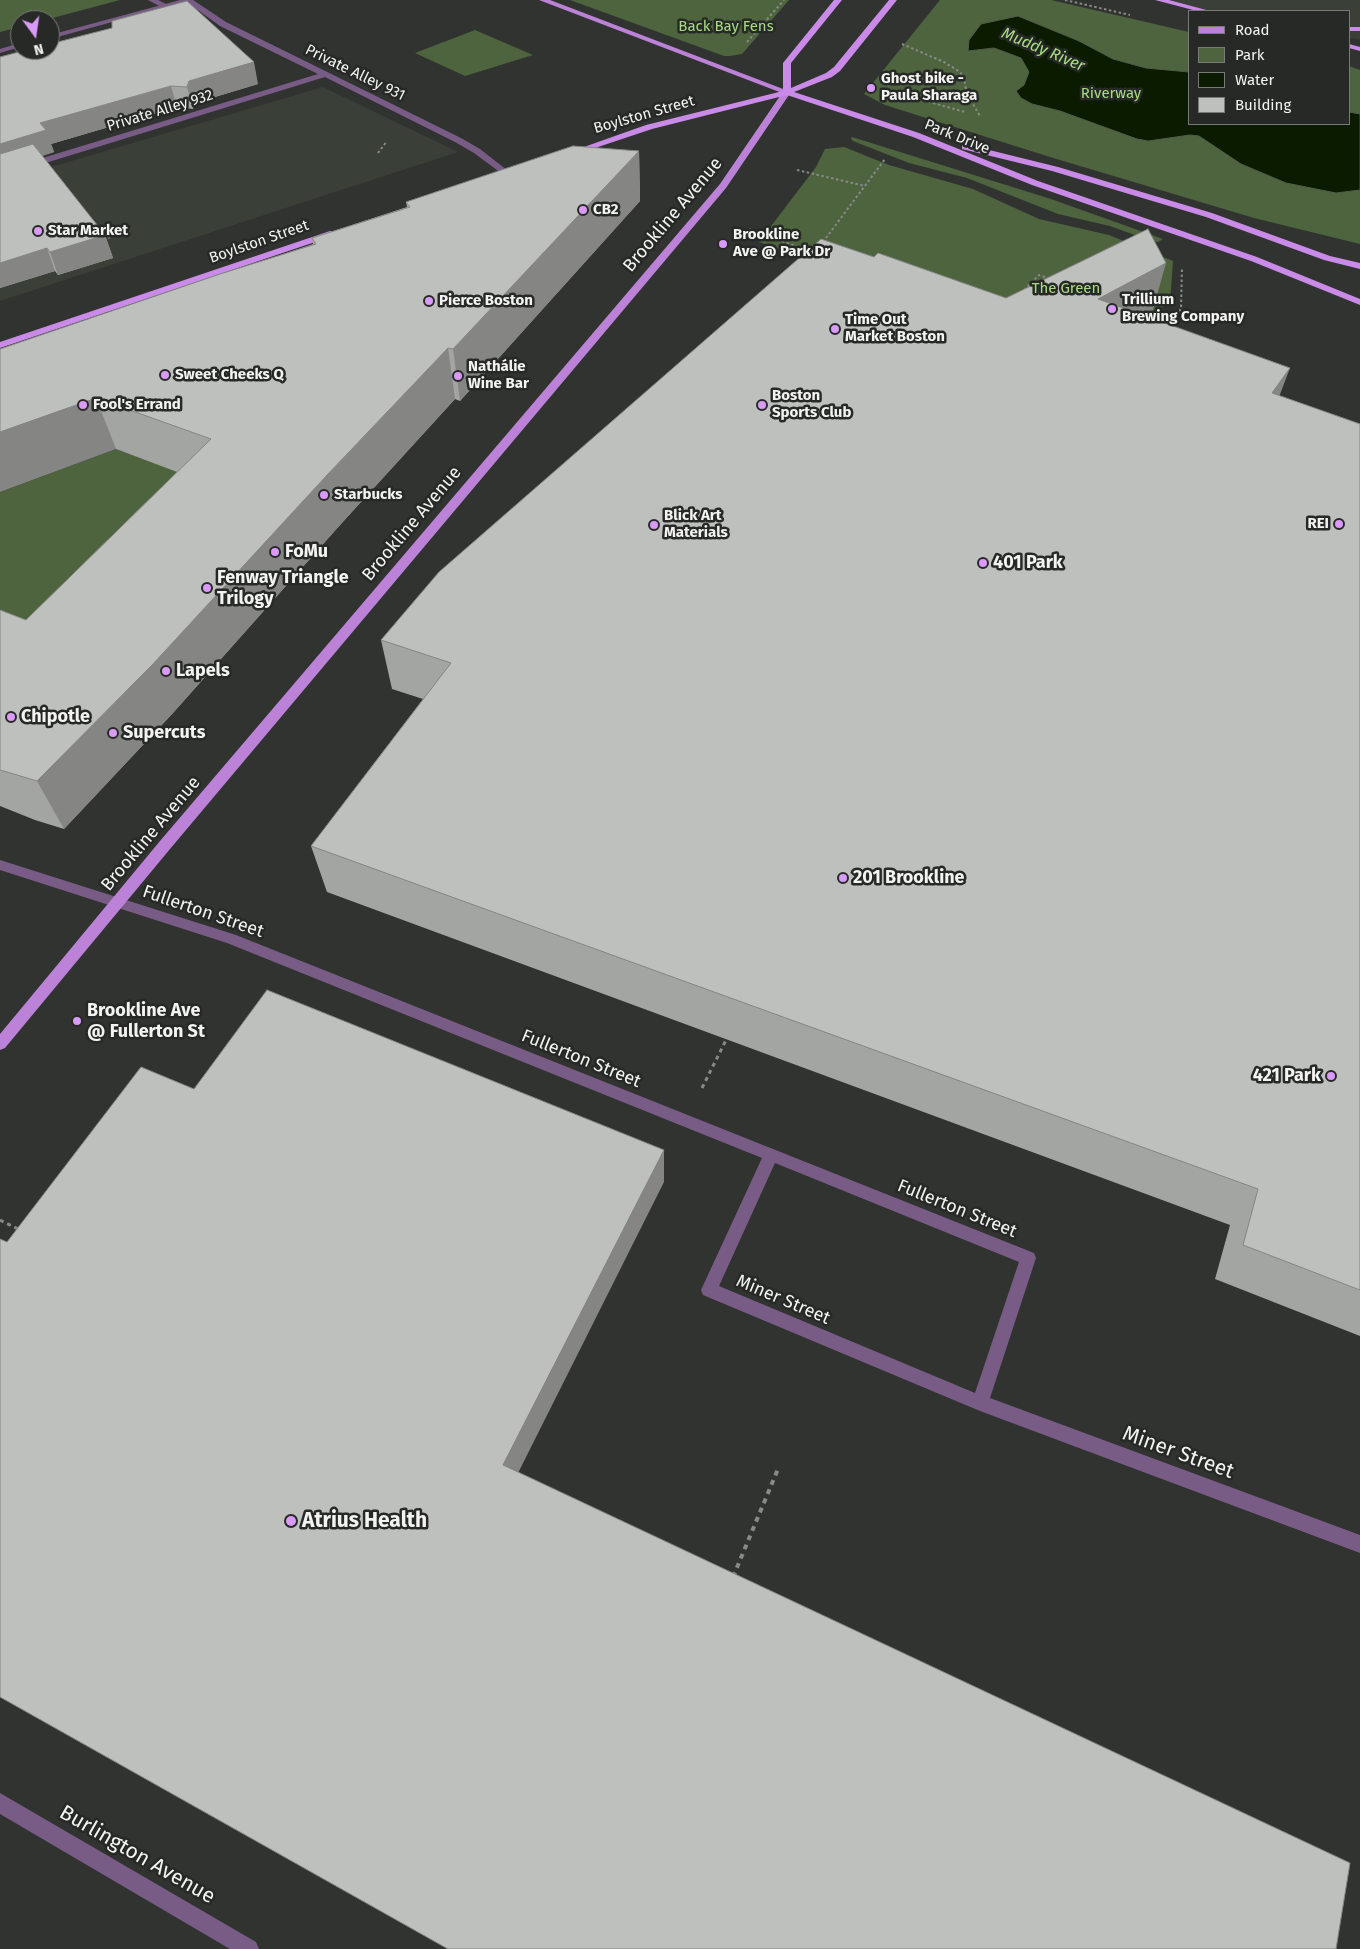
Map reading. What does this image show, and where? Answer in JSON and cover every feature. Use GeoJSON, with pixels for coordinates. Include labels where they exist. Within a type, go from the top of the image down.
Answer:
{"type":"FeatureCollection","features":[{"type":"Feature","properties":{"kind":"highway"},"geometry":{"type":"LineString","coordinates":[[838,0],[787,63],[787,92],[829,75],[838,69],[893,0]]}},
{"type":"Feature","properties":{"kind":"highway"},"geometry":{"type":"LineString","coordinates":[[1159,0],[1202,10]]}},
{"type":"Feature","properties":{"kind":"highway","name":"Park Drive"},"geometry":{"type":"LineString","coordinates":[[787,92],[916,135],[1035,183],[1254,259],[1360,302]]}},
{"type":"Feature","properties":{"kind":"highway","name":"Boylston Street"},"geometry":{"type":"LineString","coordinates":[[562,156],[649,127],[787,92]]}},
{"type":"Feature","properties":{"kind":"highway"},"geometry":{"type":"LineString","coordinates":[[916,135],[1055,169],[1209,215],[1327,258],[1360,266]]}},
{"type":"Feature","properties":{"kind":"highway","name":"Boylston Street"},"geometry":{"type":"LineString","coordinates":[[0,345],[339,231]]}},
{"type":"Feature","properties":{"kind":"main road","name":"Park Drive"},"geometry":{"type":"LineString","coordinates":[[543,0],[787,92]]}},
{"type":"Feature","properties":{"kind":"main road","name":"Brookline Avenue"},"geometry":{"type":"LineString","coordinates":[[0,1044],[723,186],[787,92]]}},
{"type":"Feature","properties":{"kind":"street"},"geometry":{"type":"LineString","coordinates":[[152,0],[166,6]]}},
{"type":"Feature","properties":{"kind":"street"},"geometry":{"type":"LineString","coordinates":[[60,34],[188,0]]}},
{"type":"Feature","properties":{"kind":"street","name":"Private Alley 931"},"geometry":{"type":"LineString","coordinates":[[188,0],[209,17],[458,140],[477,151],[508,174]]}},
{"type":"Feature","properties":{"kind":"street","name":"Private Alley 932"},"geometry":{"type":"LineString","coordinates":[[0,174],[327,74]]}},
{"type":"Feature","properties":{"kind":"street","name":"Fullerton Street"},"geometry":{"type":"LineString","coordinates":[[0,865],[231,939],[1028,1258],[980,1403]]}},
{"type":"Feature","properties":{"kind":"street","name":"Miner Street"},"geometry":{"type":"LineString","coordinates":[[771,1155],[709,1290],[980,1403],[1360,1544]]}},
{"type":"Feature","properties":{"kind":"street","name":"Burlington Avenue"},"geometry":{"type":"LineString","coordinates":[[0,1803],[249,1949]]}},
{"type":"Feature","properties":{"kind":"path"},"geometry":{"type":"LineString","coordinates":[[747,42],[784,0]]}},
{"type":"Feature","properties":{"kind":"path"},"geometry":{"type":"LineString","coordinates":[[897,42],[944,62],[960,72],[964,79],[967,94],[981,117]]}},
{"type":"Feature","properties":{"kind":"path"},"geometry":{"type":"LineString","coordinates":[[820,246],[885,158]]}},
{"type":"Feature","properties":{"kind":"path"},"geometry":{"type":"LineString","coordinates":[[797,170],[865,186]]}},
{"type":"Feature","properties":{"kind":"path"},"geometry":{"type":"LineString","coordinates":[[749,229],[815,253]]}},
{"type":"Feature","properties":{"kind":"path"},"geometry":{"type":"LineString","coordinates":[[99,240],[131,232]]}},
{"type":"Feature","properties":{"kind":"path"},"geometry":{"type":"LineString","coordinates":[[1160,326],[1169,322],[1181,309],[1182,266]]}},
{"type":"Feature","properties":{"kind":"path"},"geometry":{"type":"LineString","coordinates":[[1020,294],[1039,275],[1057,281]]}},
{"type":"Feature","properties":{"kind":"path"},"geometry":{"type":"LineString","coordinates":[[684,1120],[726,1040]]}},
{"type":"Feature","properties":{"kind":"path"},"geometry":{"type":"LineString","coordinates":[[0,1220],[26,1232]]}},
{"type":"Feature","properties":{"kind":"path"},"geometry":{"type":"LineString","coordinates":[[732,1581],[778,1469]]}},
{"type":"Feature","properties":{"kind":"shaded area"},"geometry":{"type":"Polygon","coordinates":[[[1159,0],[1360,0],[1360,39],[1350,38],[1350,10],[1202,10],[1159,0]]]}},
{"type":"Feature","properties":{"kind":"shaded area"},"geometry":{"type":"Polygon","coordinates":[[[323,87],[458,152],[0,301],[0,182],[323,87]]]}},
{"type":"Feature","properties":{"kind":"green space"},"geometry":{"type":"Polygon","coordinates":[[[0,0],[120,0],[60,16],[60,10],[10,10],[10,30],[0,32],[0,0]]]}},
{"type":"Feature","properties":{"kind":"green space","name":"Back Bay Fens"},"geometry":{"type":"Polygon","coordinates":[[[570,0],[789,0],[742,54],[724,56],[570,0]]]}},
{"type":"Feature","properties":{"kind":"green space","name":"Riverway"},"geometry":{"type":"Polygon","coordinates":[[[940,0],[1051,0],[1188,32],[1188,125],[1350,125],[1350,66],[1360,70],[1360,244],[1254,218],[1050,157],[885,105],[864,94],[940,0]]]}},
{"type":"Feature","properties":{"kind":"green space"},"geometry":{"type":"Polygon","coordinates":[[[475,30],[533,55],[465,76],[415,53],[475,30]]]}},
{"type":"Feature","properties":{"kind":"green space"},"geometry":{"type":"Polygon","coordinates":[[[852,137],[1051,199],[1163,239],[1158,242],[1151,241],[1110,226],[1058,214],[967,178],[909,163],[853,141],[852,137]]]}},
{"type":"Feature","properties":{"kind":"green space","name":"The Green"},"geometry":{"type":"Polygon","coordinates":[[[844,147],[889,165],[973,189],[1039,219],[1109,235],[1173,261],[1170,303],[1092,345],[1080,359],[759,242],[816,167],[825,149],[844,147]]]}},
{"type":"Feature","properties":{"kind":"green space"},"geometry":{"type":"Polygon","coordinates":[[[116,449],[227,490],[0,651],[0,492],[116,449]]]}},
{"type":"Feature","properties":{"kind":"water","name":"Muddy River"},"geometry":{"type":"Polygon","coordinates":[[[1018,16],[1079,41],[1113,59],[1146,68],[1188,72],[1188,125],[1350,125],[1350,112],[1360,114],[1360,190],[1336,193],[1286,183],[1241,164],[1199,136],[1190,135],[1148,141],[1137,139],[1060,111],[1032,104],[1021,98],[1016,91],[1024,85],[1029,72],[1021,58],[994,48],[968,51],[969,40],[981,24],[1018,16]]]}},
{"type":"Feature","properties":{"kind":"building"},"geometry":{"type":"Polygon","coordinates":[[[187,1],[254,62],[189,81],[187,87],[171,86],[40,123],[46,130],[0,144],[0,57],[10,54],[10,60],[60,60],[60,41],[112,28],[112,21],[187,1]]]}},
{"type":"Feature","properties":{"kind":"building","name":"Star Market"},"geometry":{"type":"Polygon","coordinates":[[[33,144],[105,235],[50,252],[47,248],[0,263],[0,154],[33,144]]]}},
{"type":"Feature","properties":{"kind":"building"},"geometry":{"type":"Polygon","coordinates":[[[573,146],[639,151],[453,349],[448,348],[328,474],[153,664],[37,781],[0,770],[0,610],[26,620],[211,439],[96,398],[0,432],[0,349],[220,274],[316,244],[312,238],[410,207],[406,202],[573,146]]]}},
{"type":"Feature","properties":{"kind":"building"},"geometry":{"type":"Polygon","coordinates":[[[1148,229],[1166,263],[1098,299],[1290,368],[1272,393],[1360,424],[1360,1290],[1243,1245],[1258,1189],[311,846],[451,663],[381,640],[439,572],[821,239],[874,257],[878,253],[1006,298],[1148,229]]]}},
{"type":"Feature","properties":{"kind":"building","name":"Atrius Health"},"geometry":{"type":"Polygon","coordinates":[[[267,990],[664,1150],[503,1465],[1350,1863],[1336,1949],[448,1949],[0,1697],[0,1239],[7,1242],[141,1067],[194,1089],[267,990]]]}},
{"type":"Feature","properties":{"kind":"place","name":"Ghost bike - Paula Sharaga"},"geometry":{"type":"Point","coordinates":[871,88]}},
{"type":"Feature","properties":{"kind":"place","name":"CB2"},"geometry":{"type":"Point","coordinates":[583,210]}},
{"type":"Feature","properties":{"kind":"place","name":"Star Market"},"geometry":{"type":"Point","coordinates":[38,231]}},
{"type":"Feature","properties":{"kind":"place","name":"Brookline Ave @ Park Dr"},"geometry":{"type":"Point","coordinates":[723,244]}},
{"type":"Feature","properties":{"kind":"place","name":"Pierce Boston"},"geometry":{"type":"Point","coordinates":[429,301]}},
{"type":"Feature","properties":{"kind":"place","name":"Trillium Brewing Company"},"geometry":{"type":"Point","coordinates":[1112,309]}},
{"type":"Feature","properties":{"kind":"place","name":"Time Out Market Boston"},"geometry":{"type":"Point","coordinates":[835,329]}},
{"type":"Feature","properties":{"kind":"place","name":"Sweet Cheeks Q"},"geometry":{"type":"Point","coordinates":[165,375]}},
{"type":"Feature","properties":{"kind":"place","name":"Nathálie Wine Bar"},"geometry":{"type":"Point","coordinates":[458,376]}},
{"type":"Feature","properties":{"kind":"place","name":"Fool's Errand"},"geometry":{"type":"Point","coordinates":[83,405]}},
{"type":"Feature","properties":{"kind":"place","name":"Boston Sports Club"},"geometry":{"type":"Point","coordinates":[762,405]}},
{"type":"Feature","properties":{"kind":"place","name":"Starbucks"},"geometry":{"type":"Point","coordinates":[324,495]}},
{"type":"Feature","properties":{"kind":"place","name":"REI"},"geometry":{"type":"Point","coordinates":[1339,524]}},
{"type":"Feature","properties":{"kind":"place","name":"Blick Art Materials"},"geometry":{"type":"Point","coordinates":[654,525]}},
{"type":"Feature","properties":{"kind":"place","name":"FoMu"},"geometry":{"type":"Point","coordinates":[275,552]}},
{"type":"Feature","properties":{"kind":"place","name":"401 Park"},"geometry":{"type":"Point","coordinates":[983,563]}},
{"type":"Feature","properties":{"kind":"place","name":"Fenway Triangle Trilogy"},"geometry":{"type":"Point","coordinates":[207,588]}},
{"type":"Feature","properties":{"kind":"place","name":"Lapels"},"geometry":{"type":"Point","coordinates":[166,671]}},
{"type":"Feature","properties":{"kind":"place","name":"Chipotle"},"geometry":{"type":"Point","coordinates":[11,717]}},
{"type":"Feature","properties":{"kind":"place","name":"Supercuts"},"geometry":{"type":"Point","coordinates":[113,733]}},
{"type":"Feature","properties":{"kind":"place","name":"201 Brookline"},"geometry":{"type":"Point","coordinates":[843,878]}},
{"type":"Feature","properties":{"kind":"place","name":"Brookline Ave @ Fullerton St"},"geometry":{"type":"Point","coordinates":[77,1021]}},
{"type":"Feature","properties":{"kind":"place","name":"421 Park"},"geometry":{"type":"Point","coordinates":[1331,1076]}},
{"type":"Feature","properties":{"kind":"place","name":"Atrius Health"},"geometry":{"type":"Point","coordinates":[291,1521]}}]}
